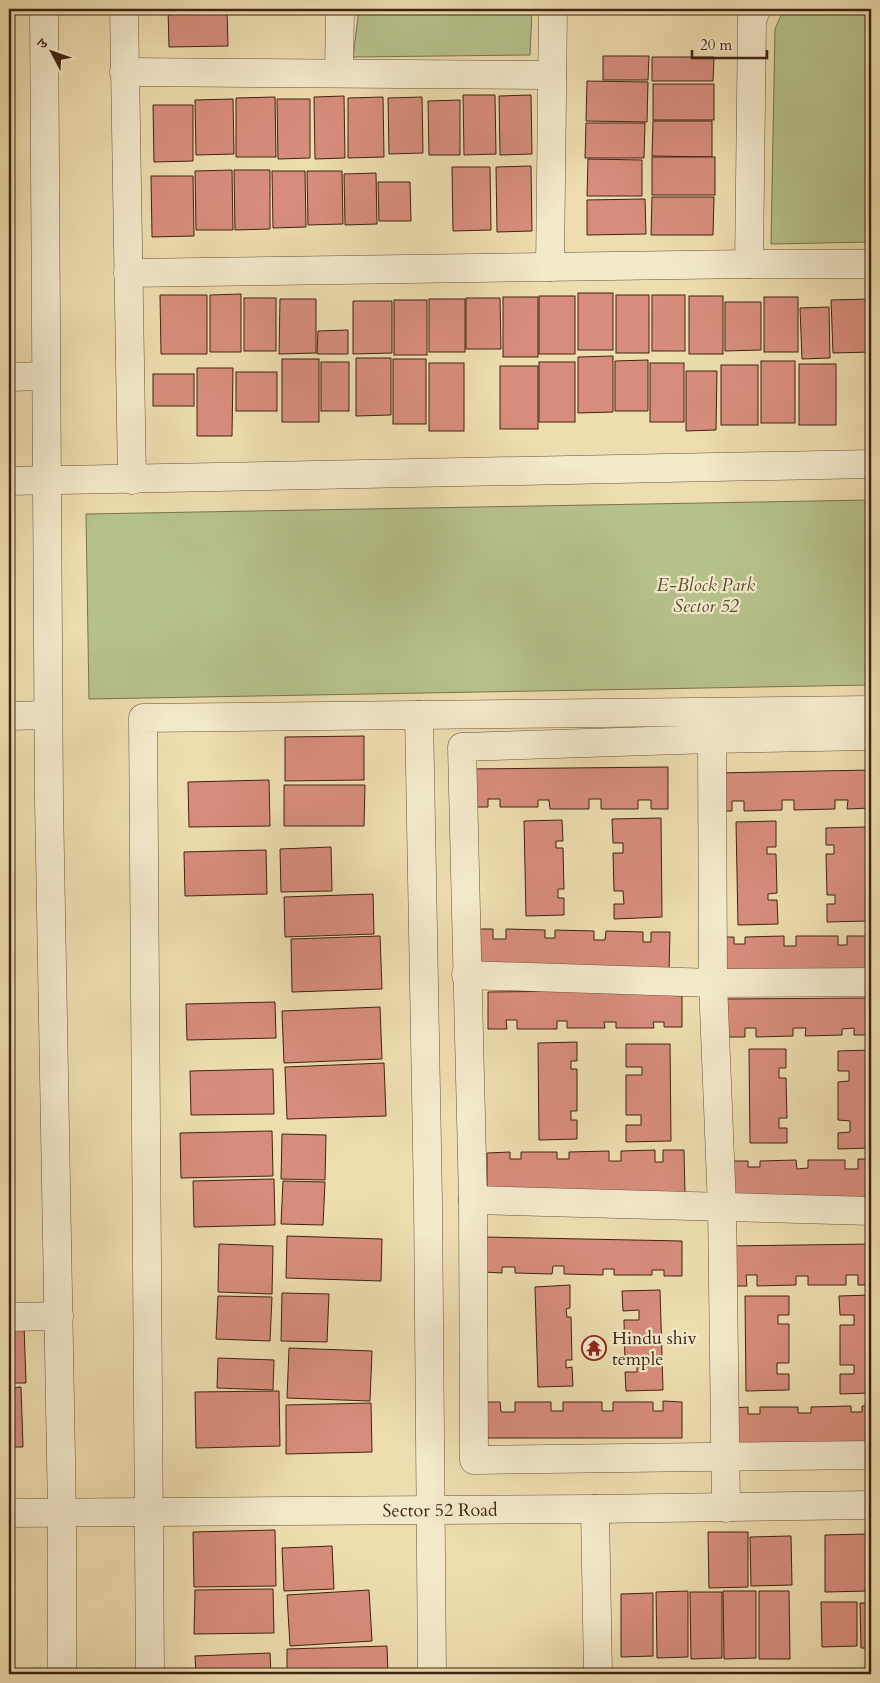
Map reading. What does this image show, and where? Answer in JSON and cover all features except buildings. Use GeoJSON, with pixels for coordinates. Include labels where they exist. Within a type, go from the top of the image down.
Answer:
{"type":"FeatureCollection","features":[{"type":"Feature","properties":{"kind":"street"},"geometry":{"type":"LineString","coordinates":[[44,9],[48,715],[62,1513],[62,1674]]}},
{"type":"Feature","properties":{"kind":"street"},"geometry":{"type":"LineString","coordinates":[[124,9],[132,480]]}},
{"type":"Feature","properties":{"kind":"street"},"geometry":{"type":"LineString","coordinates":[[339,73],[340,9]]}},
{"type":"Feature","properties":{"kind":"street"},"geometry":{"type":"LineString","coordinates":[[550,267],[553,9]]}},
{"type":"Feature","properties":{"kind":"street"},"geometry":{"type":"LineString","coordinates":[[749,264],[752,19],[757,9]]}},
{"type":"Feature","properties":{"kind":"street"},"geometry":{"type":"LineString","coordinates":[[124,72],[552,75]]}},
{"type":"Feature","properties":{"kind":"street"},"geometry":{"type":"LineString","coordinates":[[128,273],[871,264]]}},
{"type":"Feature","properties":{"kind":"street"},"geometry":{"type":"LineString","coordinates":[[9,377],[45,376]]}},
{"type":"Feature","properties":{"kind":"street"},"geometry":{"type":"LineString","coordinates":[[9,481],[871,464]]}},
{"type":"Feature","properties":{"kind":"street"},"geometry":{"type":"LineString","coordinates":[[150,1674],[143,718],[871,710]]}},
{"type":"Feature","properties":{"kind":"street"},"geometry":{"type":"LineString","coordinates":[[419,714],[432,1674]]}},
{"type":"Feature","properties":{"kind":"street"},"geometry":{"type":"LineString","coordinates":[[9,716],[48,715]]}},
{"type":"Feature","properties":{"kind":"street"},"geometry":{"type":"LineString","coordinates":[[871,736],[462,747],[466,975],[473,1200],[474,1460],[871,1455]]}},
{"type":"Feature","properties":{"kind":"street"},"geometry":{"type":"LineString","coordinates":[[712,739],[713,983],[722,1207],[726,1508]]}},
{"type":"Feature","properties":{"kind":"street"},"geometry":{"type":"LineString","coordinates":[[466,975],[713,983],[871,982]]}},
{"type":"Feature","properties":{"kind":"street"},"geometry":{"type":"LineString","coordinates":[[473,1200],[871,1211]]}},
{"type":"Feature","properties":{"kind":"street"},"geometry":{"type":"LineString","coordinates":[[9,1317],[59,1316]]}},
{"type":"Feature","properties":{"kind":"street","name":"Sector 52 Road"},"geometry":{"type":"LineString","coordinates":[[9,1513],[431,1511],[871,1505]]}},
{"type":"Feature","properties":{"kind":"street"},"geometry":{"type":"LineString","coordinates":[[595,1509],[598,1674]]}},
{"type":"Feature","properties":{"kind":"green space"},"geometry":{"type":"Polygon","coordinates":[[[359,9],[532,9],[530,55],[353,57],[359,9]]]}},
{"type":"Feature","properties":{"kind":"green space"},"geometry":{"type":"Polygon","coordinates":[[[784,9],[871,9],[871,242],[771,244],[775,29],[784,9]]]}},
{"type":"Feature","properties":{"kind":"green space","name":"E-Block Park Sector 52"},"geometry":{"type":"Polygon","coordinates":[[[871,500],[871,685],[89,699],[86,514],[871,500]]]}},
{"type":"Feature","properties":{"kind":"place","name":"Hindu shiv temple"},"geometry":{"type":"Point","coordinates":[594,1348]}}]}
